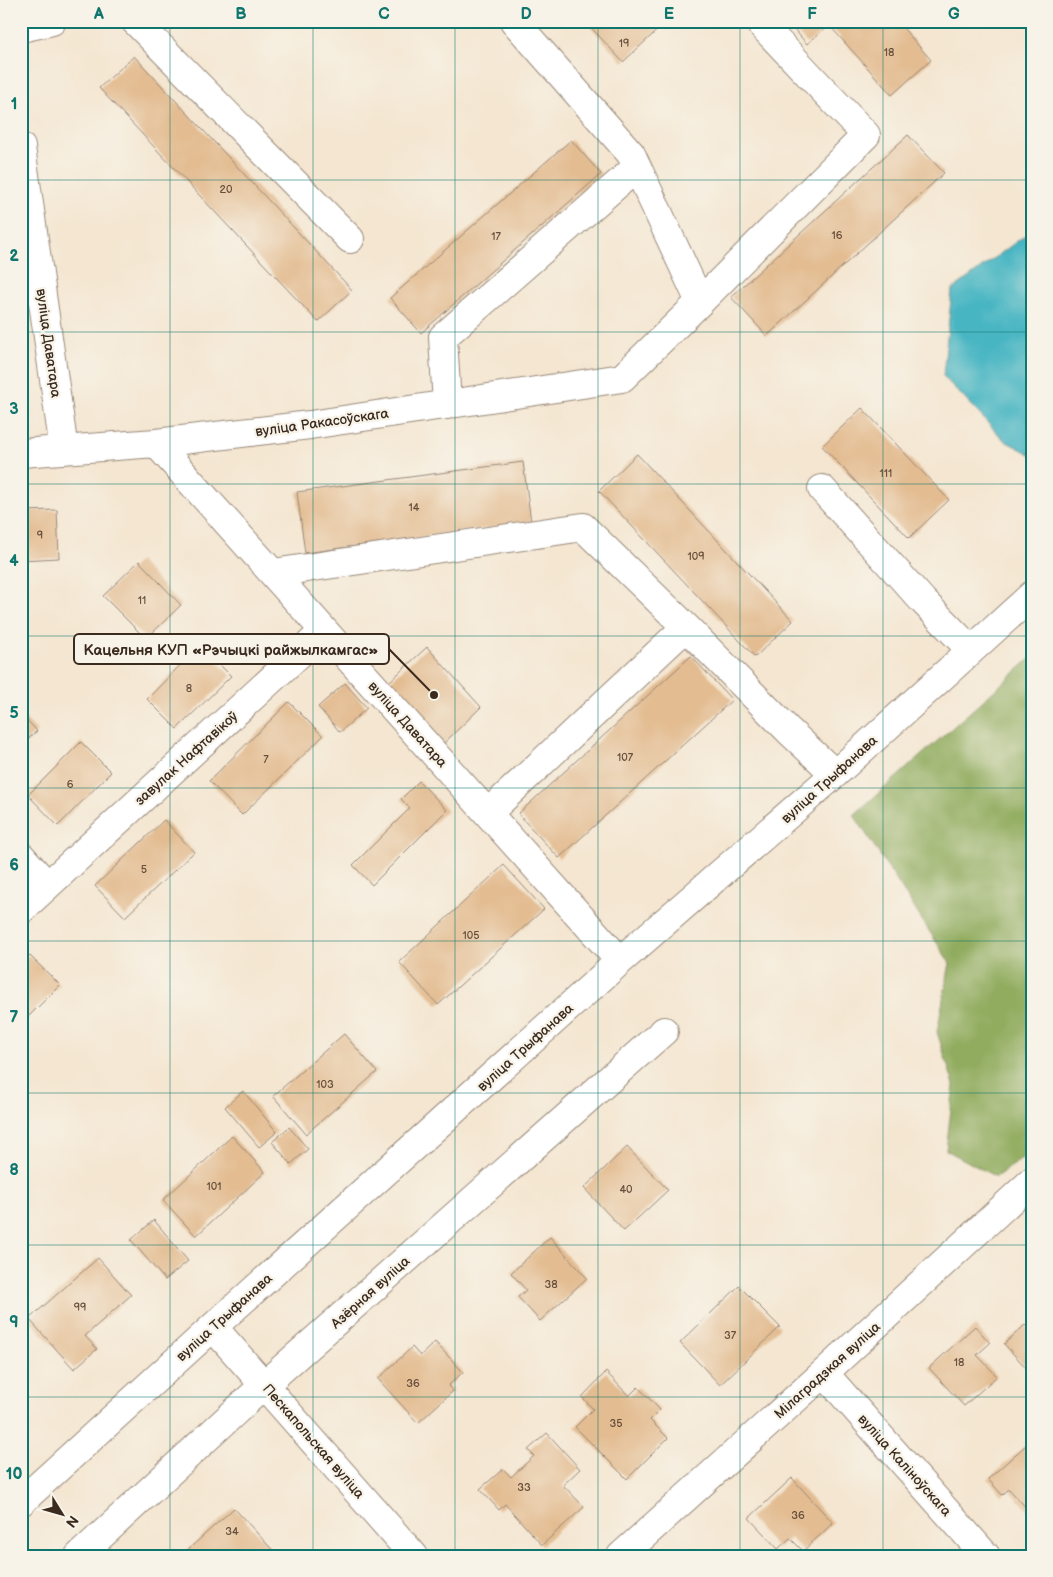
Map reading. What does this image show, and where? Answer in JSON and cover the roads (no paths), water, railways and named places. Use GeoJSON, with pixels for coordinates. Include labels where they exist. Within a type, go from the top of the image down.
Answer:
{"type":"FeatureCollection","features":[{"type":"Feature","properties":{"kind":"street"},"geometry":{"type":"LineString","coordinates":[[21,28],[52,21]]}},
{"type":"Feature","properties":{"kind":"street"},"geometry":{"type":"LineString","coordinates":[[135,21],[350,239]]}},
{"type":"Feature","properties":{"kind":"street"},"geometry":{"type":"LineString","coordinates":[[514,21],[632,154],[700,302],[866,135],[758,21]]}},
{"type":"Feature","properties":{"kind":"street","name":"вуліца Даватара"},"geometry":{"type":"LineString","coordinates":[[21,147],[64,450]]}},
{"type":"Feature","properties":{"kind":"street"},"geometry":{"type":"LineString","coordinates":[[447,404],[443,337],[637,167]]}},
{"type":"Feature","properties":{"kind":"street","name":"вуліца Ракасоўскага"},"geometry":{"type":"LineString","coordinates":[[21,454],[156,443],[310,425],[622,378],[700,302]]}},
{"type":"Feature","properties":{"kind":"street","name":"вуліца Даватара"},"geometry":{"type":"LineString","coordinates":[[156,443],[620,961]]}},
{"type":"Feature","properties":{"kind":"street"},"geometry":{"type":"LineString","coordinates":[[822,489],[923,601],[971,650]]}},
{"type":"Feature","properties":{"kind":"street"},"geometry":{"type":"LineString","coordinates":[[273,573],[584,527],[686,626],[789,732],[835,774]]}},
{"type":"Feature","properties":{"kind":"street","name":"вуліца Трыфанава"},"geometry":{"type":"LineString","coordinates":[[21,1502],[212,1327],[620,961],[835,774],[1032,595]]}},
{"type":"Feature","properties":{"kind":"street"},"geometry":{"type":"LineString","coordinates":[[488,813],[686,626]]}},
{"type":"Feature","properties":{"kind":"street","name":"завулак Нафтавікоў"},"geometry":{"type":"LineString","coordinates":[[21,910],[324,631]]}},
{"type":"Feature","properties":{"kind":"street"},"geometry":{"type":"LineString","coordinates":[[21,856],[47,885]]}},
{"type":"Feature","properties":{"kind":"street","name":"Азёрная вуліца"},"geometry":{"type":"LineString","coordinates":[[79,1556],[264,1385],[664,1031]]}},
{"type":"Feature","properties":{"kind":"street","name":"Мілаградзкая вуліца"},"geometry":{"type":"LineString","coordinates":[[621,1556],[824,1374],[1032,1181]]}},
{"type":"Feature","properties":{"kind":"street","name":"Пескапольская вуліца"},"geometry":{"type":"LineString","coordinates":[[212,1327],[414,1556]]}},
{"type":"Feature","properties":{"kind":"street","name":"вуліца Каліноўскага"},"geometry":{"type":"LineString","coordinates":[[824,1374],[986,1556]]}},
{"type":"Feature","properties":{"kind":"water"},"geometry":{"type":"Polygon","coordinates":[[[1032,230],[1032,455],[1005,441],[943,376],[952,290],[1032,230]]]}},
{"type":"Feature","properties":{"kind":"place","name":"Кацельня КУП «Рэчыцкі райжылкамгас»"},"geometry":{"type":"Point","coordinates":[434,695]}}]}
